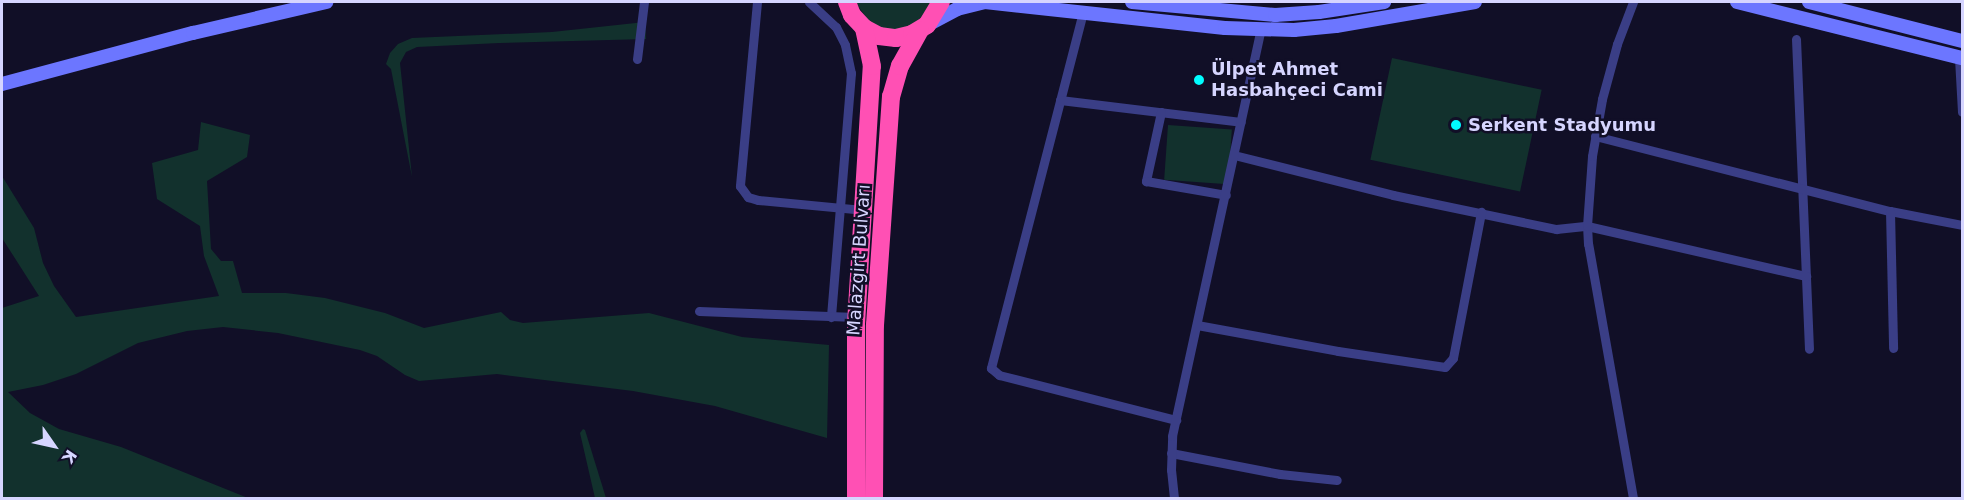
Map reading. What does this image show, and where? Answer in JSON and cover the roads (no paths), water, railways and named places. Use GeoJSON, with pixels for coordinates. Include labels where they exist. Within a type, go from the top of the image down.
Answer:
{"type":"FeatureCollection","features":[{"type":"Feature","properties":{"kind":"highway","name":"Malazgirt Bulvarı"},"geometry":{"type":"LineString","coordinates":[[874,498],[875,325],[891,96],[900,66],[941,2]]}},
{"type":"Feature","properties":{"kind":"highway"},"geometry":{"type":"LineString","coordinates":[[854,15],[879,36],[896,38],[923,28]]}},
{"type":"Feature","properties":{"kind":"highway","name":"Malazgirt Bulvarı"},"geometry":{"type":"LineString","coordinates":[[854,15],[872,66],[856,318],[856,498]]}},
{"type":"Feature","properties":{"kind":"main road"},"geometry":{"type":"LineString","coordinates":[[2,84],[193,33],[326,2]]}},
{"type":"Feature","properties":{"kind":"main road"},"geometry":{"type":"LineString","coordinates":[[836,2],[854,15]]}},
{"type":"Feature","properties":{"kind":"main road"},"geometry":{"type":"LineString","coordinates":[[1132,2],[1319,12],[1384,2]]}},
{"type":"Feature","properties":{"kind":"main road"},"geometry":{"type":"LineString","coordinates":[[923,28],[957,9],[985,3],[1260,31],[1336,26],[1475,2]]}},
{"type":"Feature","properties":{"kind":"main road"},"geometry":{"type":"LineString","coordinates":[[1737,2],[1961,58]]}},
{"type":"Feature","properties":{"kind":"main road"},"geometry":{"type":"LineString","coordinates":[[1809,2],[1962,41]]}},
{"type":"Feature","properties":{"kind":"street"},"geometry":{"type":"LineString","coordinates":[[637,59],[644,2]]}},
{"type":"Feature","properties":{"kind":"street"},"geometry":{"type":"LineString","coordinates":[[757,2],[740,186],[748,196],[758,200],[863,210]]}},
{"type":"Feature","properties":{"kind":"street"},"geometry":{"type":"LineString","coordinates":[[809,2],[823,12],[836,27],[849,62],[851,84],[831,316]]}},
{"type":"Feature","properties":{"kind":"street"},"geometry":{"type":"LineString","coordinates":[[1633,498],[1587,226],[1595,136],[1609,71],[1634,2]]}},
{"type":"Feature","properties":{"kind":"street"},"geometry":{"type":"LineString","coordinates":[[1083,12],[992,370],[999,375],[1176,420]]}},
{"type":"Feature","properties":{"kind":"street"},"geometry":{"type":"LineString","coordinates":[[1174,498],[1171,453],[1176,420],[1260,31]]}},
{"type":"Feature","properties":{"kind":"street"},"geometry":{"type":"LineString","coordinates":[[1796,39],[1809,349]]}},
{"type":"Feature","properties":{"kind":"street"},"geometry":{"type":"LineString","coordinates":[[1961,58],[1962,112]]}},
{"type":"Feature","properties":{"kind":"street"},"geometry":{"type":"LineString","coordinates":[[1060,99],[1241,123]]}},
{"type":"Feature","properties":{"kind":"street"},"geometry":{"type":"LineString","coordinates":[[1161,112],[1146,181],[1226,195]]}},
{"type":"Feature","properties":{"kind":"street"},"geometry":{"type":"LineString","coordinates":[[1595,136],[1890,211],[1962,225]]}},
{"type":"Feature","properties":{"kind":"street"},"geometry":{"type":"LineString","coordinates":[[1234,155],[1352,186],[1556,229],[1587,226],[1806,276]]}},
{"type":"Feature","properties":{"kind":"street"},"geometry":{"type":"LineString","coordinates":[[1890,211],[1893,348]]}},
{"type":"Feature","properties":{"kind":"street"},"geometry":{"type":"LineString","coordinates":[[1197,325],[1338,351],[1445,367],[1453,358],[1481,212]]}},
{"type":"Feature","properties":{"kind":"street"},"geometry":{"type":"LineString","coordinates":[[699,311],[856,318]]}},
{"type":"Feature","properties":{"kind":"street"},"geometry":{"type":"LineString","coordinates":[[1171,453],[1280,474],[1337,480]]}},
{"type":"Feature","properties":{"kind":"place","name":"Ülpet Ahmet Hasbahçeci Cami"},"geometry":{"type":"Point","coordinates":[1199,80]}},
{"type":"Feature","properties":{"kind":"place","name":"Serkent Stadyumu"},"geometry":{"type":"Point","coordinates":[1456,125]}}]}
